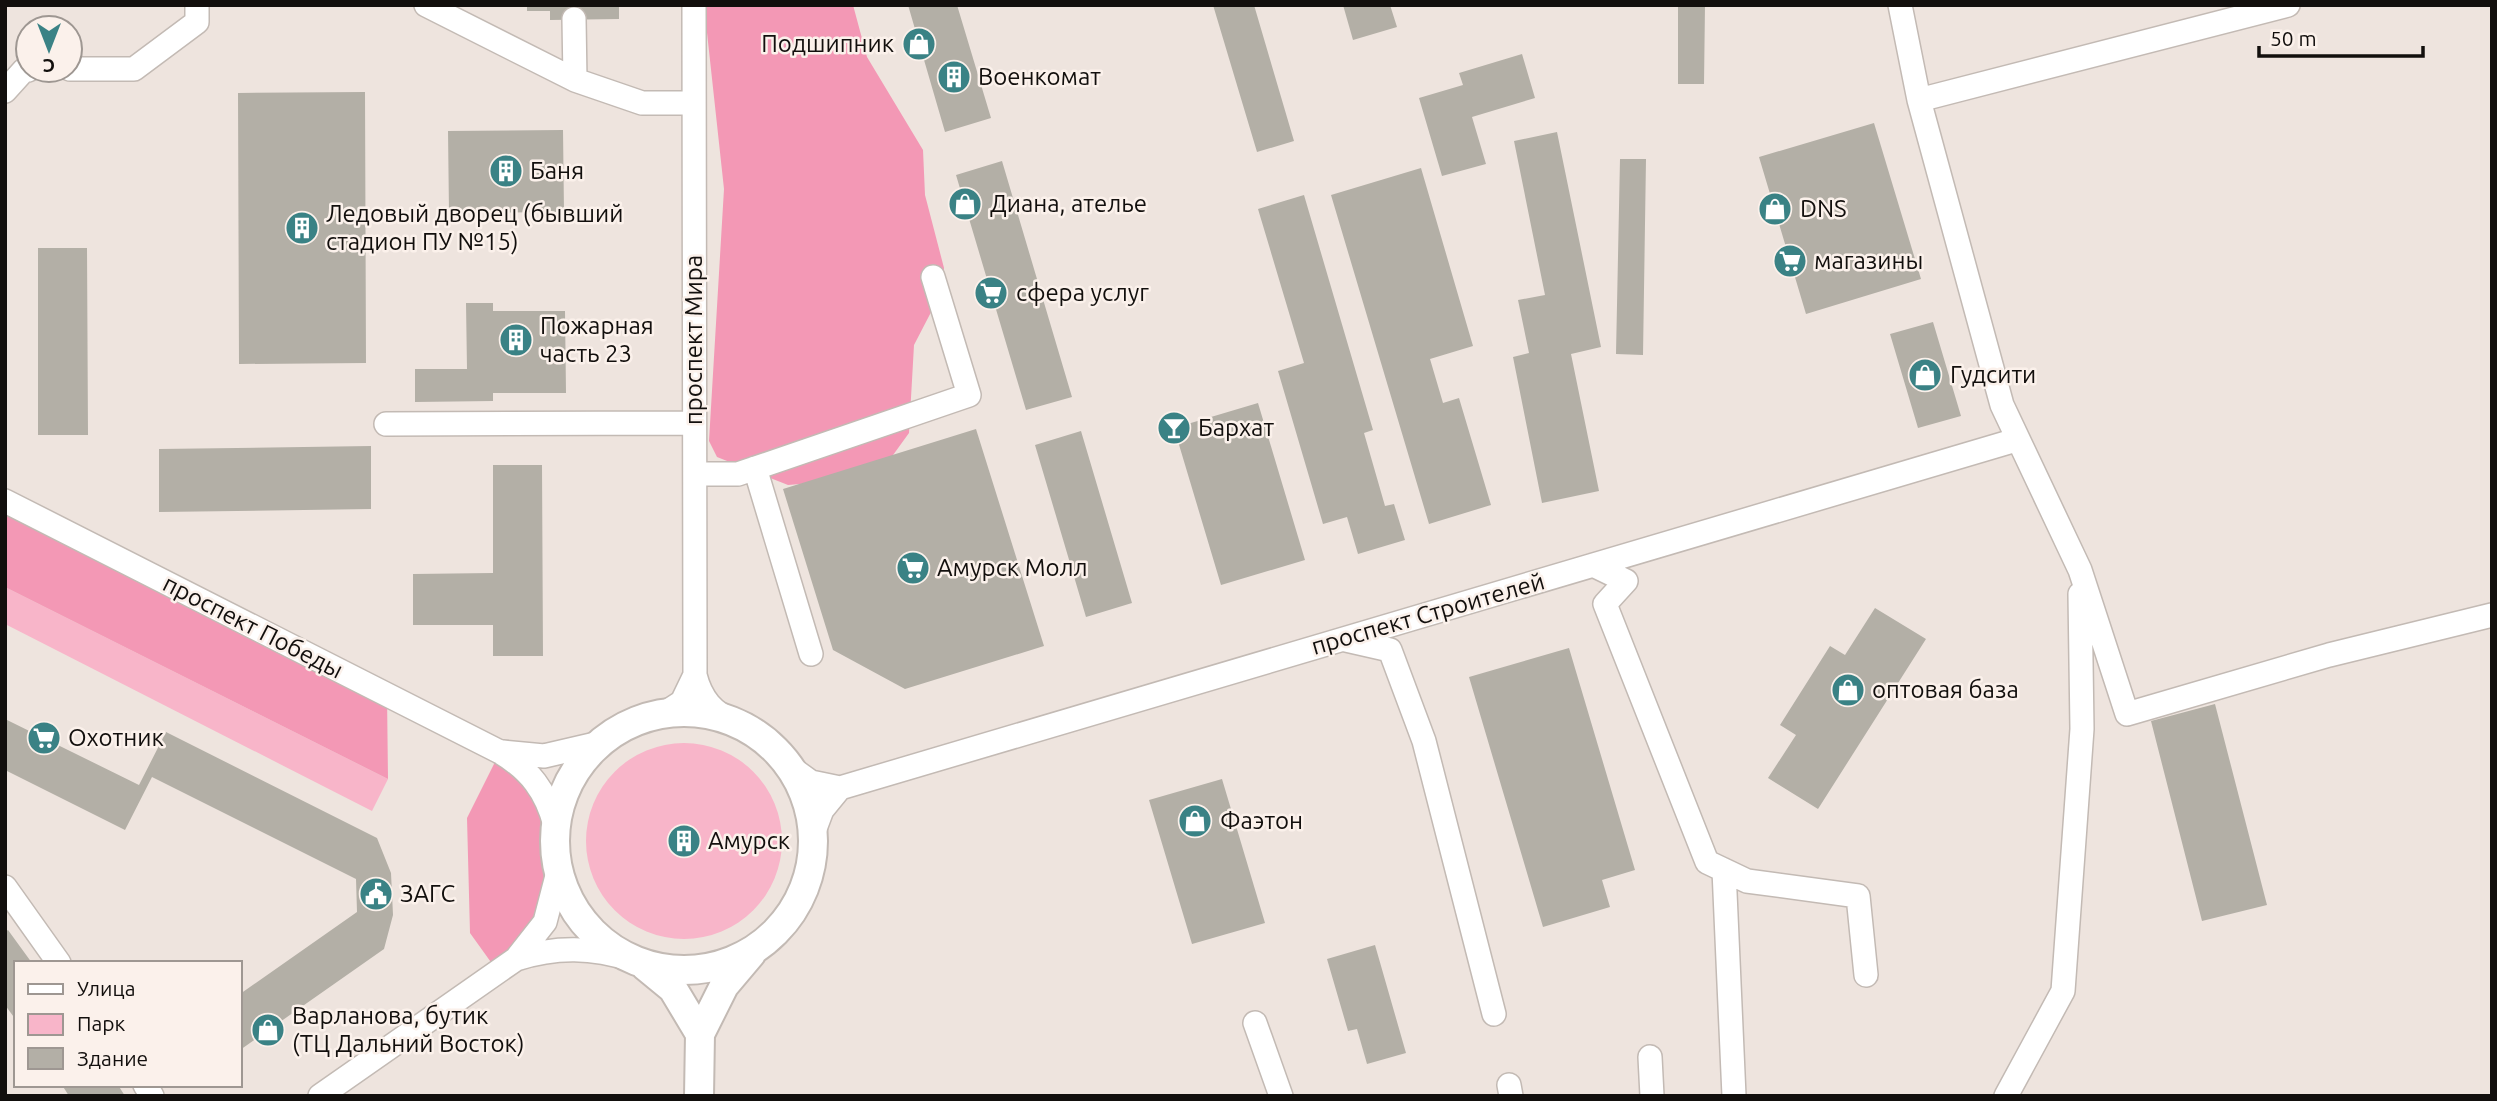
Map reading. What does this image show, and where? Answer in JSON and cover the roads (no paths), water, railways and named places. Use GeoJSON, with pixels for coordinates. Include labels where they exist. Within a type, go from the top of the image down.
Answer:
{"type":"FeatureCollection","features":[{"type":"Feature","properties":{"kind":"main road"},"geometry":{"type":"LineString","coordinates":[[699,1096],[700,1034],[724,986],[751,953],[768,940],[798,903],[813,858],[813,834],[802,788],[775,749],[735,722],[688,712],[665,713],[620,729],[600,743],[570,779],[555,825],[558,872],[566,895],[586,924],[612,949],[633,960],[673,989],[700,1034]]}},
{"type":"Feature","properties":{"kind":"main road"},"geometry":{"type":"LineString","coordinates":[[633,960],[656,967],[703,969],[727,963],[768,940]]}},
{"type":"Feature","properties":{"kind":"street"},"geometry":{"type":"LineString","coordinates":[[84,69],[134,69],[197,22],[197,5]]}},
{"type":"Feature","properties":{"kind":"street"},"geometry":{"type":"LineString","coordinates":[[426,5],[575,80],[642,103],[694,103]]}},
{"type":"Feature","properties":{"kind":"street","name":"проспект Мира"},"geometry":{"type":"LineString","coordinates":[[694,5],[695,676]]}},
{"type":"Feature","properties":{"kind":"street"},"geometry":{"type":"LineString","coordinates":[[1900,5],[1919,100],[2002,405],[2016,440],[2080,570],[2127,714],[2329,655],[2492,615]]}},
{"type":"Feature","properties":{"kind":"street"},"geometry":{"type":"LineString","coordinates":[[1919,100],[2288,5]]}},
{"type":"Feature","properties":{"kind":"street"},"geometry":{"type":"LineString","coordinates":[[574,19],[575,80]]}},
{"type":"Feature","properties":{"kind":"street"},"geometry":{"type":"LineString","coordinates":[[695,474],[738,474],[969,395],[933,277]]}},
{"type":"Feature","properties":{"kind":"street"},"geometry":{"type":"LineString","coordinates":[[386,424],[694,423]]}},
{"type":"Feature","properties":{"kind":"street","name":"проспект Строителей"},"geometry":{"type":"LineString","coordinates":[[840,788],[2016,440]]}},
{"type":"Feature","properties":{"kind":"street"},"geometry":{"type":"LineString","coordinates":[[755,468],[811,654]]}},
{"type":"Feature","properties":{"kind":"street","name":"проспект Победы"},"geometry":{"type":"LineString","coordinates":[[5,501],[500,752]]}},
{"type":"Feature","properties":{"kind":"street"},"geometry":{"type":"LineString","coordinates":[[1593,565],[1626,581],[1605,604],[1707,862],[1747,881],[1858,896],[1866,975]]}},
{"type":"Feature","properties":{"kind":"street"},"geometry":{"type":"LineString","coordinates":[[2006,1096],[2063,991],[2082,729],[2080,570]]}},
{"type":"Feature","properties":{"kind":"street"},"geometry":{"type":"LineString","coordinates":[[1343,639],[1390,650],[1424,741],[1494,1014]]}},
{"type":"Feature","properties":{"kind":"street"},"geometry":{"type":"LineString","coordinates":[[665,713],[682,702],[695,676]]}},
{"type":"Feature","properties":{"kind":"street"},"geometry":{"type":"LineString","coordinates":[[695,676],[698,688],[712,709],[735,722]]}},
{"type":"Feature","properties":{"kind":"street"},"geometry":{"type":"LineString","coordinates":[[500,752],[544,755],[600,743]]}},
{"type":"Feature","properties":{"kind":"street"},"geometry":{"type":"LineString","coordinates":[[500,752],[517,762],[539,785],[555,825]]}},
{"type":"Feature","properties":{"kind":"street"},"geometry":{"type":"LineString","coordinates":[[790,767],[811,782],[840,788],[822,810],[813,834]]}},
{"type":"Feature","properties":{"kind":"street"},"geometry":{"type":"LineString","coordinates":[[1724,870],[1734,1096]]}},
{"type":"Feature","properties":{"kind":"street"},"geometry":{"type":"LineString","coordinates":[[320,1096],[516,959],[545,922],[558,872]]}},
{"type":"Feature","properties":{"kind":"street"},"geometry":{"type":"LineString","coordinates":[[9,901],[57,961]]}},
{"type":"Feature","properties":{"kind":"street"},"geometry":{"type":"LineString","coordinates":[[516,959],[570,948],[600,951],[633,960]]}},
{"type":"Feature","properties":{"kind":"street"},"geometry":{"type":"LineString","coordinates":[[1255,1023],[1281,1096]]}},
{"type":"Feature","properties":{"kind":"street"},"geometry":{"type":"LineString","coordinates":[[1650,1057],[1652,1096]]}},
{"type":"Feature","properties":{"kind":"place","name":"Подшипник"},"geometry":{"type":"Point","coordinates":[919,44]}},
{"type":"Feature","properties":{"kind":"place","name":"Военкомат"},"geometry":{"type":"Point","coordinates":[954,77]}},
{"type":"Feature","properties":{"kind":"place","name":"Баня"},"geometry":{"type":"Point","coordinates":[506,171]}},
{"type":"Feature","properties":{"kind":"place","name":"Диана, ателье"},"geometry":{"type":"Point","coordinates":[965,204]}},
{"type":"Feature","properties":{"kind":"place","name":"DNS"},"geometry":{"type":"Point","coordinates":[1775,209]}},
{"type":"Feature","properties":{"kind":"place","name":"Ледовый дворец (бывший cтадион ПУ №15)"},"geometry":{"type":"Point","coordinates":[302,228]}},
{"type":"Feature","properties":{"kind":"place","name":"магазины"},"geometry":{"type":"Point","coordinates":[1790,261]}},
{"type":"Feature","properties":{"kind":"place","name":"сфера услуг"},"geometry":{"type":"Point","coordinates":[991,293]}},
{"type":"Feature","properties":{"kind":"place","name":"Пожарная часть 23"},"geometry":{"type":"Point","coordinates":[516,340]}},
{"type":"Feature","properties":{"kind":"place","name":"Гудсити"},"geometry":{"type":"Point","coordinates":[1925,375]}},
{"type":"Feature","properties":{"kind":"place","name":"Бархат"},"geometry":{"type":"Point","coordinates":[1174,428]}},
{"type":"Feature","properties":{"kind":"place","name":"Амурск Молл"},"geometry":{"type":"Point","coordinates":[913,568]}},
{"type":"Feature","properties":{"kind":"place","name":"оптовая база"},"geometry":{"type":"Point","coordinates":[1848,690]}},
{"type":"Feature","properties":{"kind":"place","name":"Охотник"},"geometry":{"type":"Point","coordinates":[44,738]}},
{"type":"Feature","properties":{"kind":"place","name":"Фаэтон"},"geometry":{"type":"Point","coordinates":[1195,821]}},
{"type":"Feature","properties":{"kind":"place","name":"Амурск"},"geometry":{"type":"Point","coordinates":[684,841]}},
{"type":"Feature","properties":{"kind":"place","name":"ЗАГС"},"geometry":{"type":"Point","coordinates":[376,894]}},
{"type":"Feature","properties":{"kind":"place","name":"Варланова, бутик (ТЦ Дальний Восток)"},"geometry":{"type":"Point","coordinates":[268,1030]}}]}
